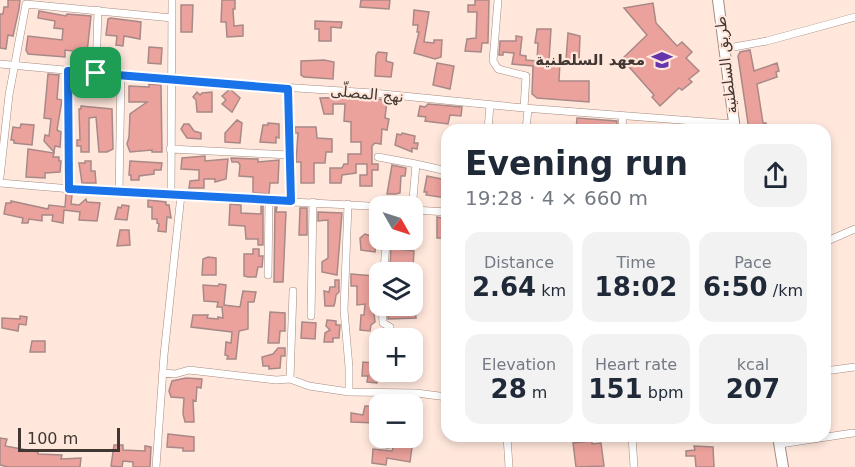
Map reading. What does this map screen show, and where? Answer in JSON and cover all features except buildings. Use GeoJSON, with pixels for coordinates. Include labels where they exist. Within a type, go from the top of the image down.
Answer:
{"type":"FeatureCollection","features":[{"type":"Feature","properties":{"kind":"main road","name":"طريق السلطنية"},"geometry":{"type":"LineString","coordinates":[[718,0],[734,124]]}},
{"type":"Feature","properties":{"kind":"main road"},"geometry":{"type":"LineString","coordinates":[[779,442],[783,467]]}},
{"type":"Feature","properties":{"kind":"street"},"geometry":{"type":"LineString","coordinates":[[171,195],[172,0]]}},
{"type":"Feature","properties":{"kind":"street"},"geometry":{"type":"LineString","coordinates":[[498,0],[493,61],[498,69],[526,76],[526,124]]}},
{"type":"Feature","properties":{"kind":"street"},"geometry":{"type":"LineString","coordinates":[[0,177],[9,95],[27,2],[172,18]]}},
{"type":"Feature","properties":{"kind":"street"},"geometry":{"type":"LineString","coordinates":[[96,73],[98,10]]}},
{"type":"Feature","properties":{"kind":"street"},"geometry":{"type":"LineString","coordinates":[[723,49],[767,41],[855,17]]}},
{"type":"Feature","properties":{"kind":"street","name":"نهج المصلّى"},"geometry":{"type":"LineString","coordinates":[[0,64],[171,80],[373,93],[703,124]]}},
{"type":"Feature","properties":{"kind":"street"},"geometry":{"type":"LineString","coordinates":[[68,71],[69,189]]}},
{"type":"Feature","properties":{"kind":"street"},"geometry":{"type":"LineString","coordinates":[[119,193],[121,75]]}},
{"type":"Feature","properties":{"kind":"street"},"geometry":{"type":"LineString","coordinates":[[288,89],[291,201]]}},
{"type":"Feature","properties":{"kind":"street"},"geometry":{"type":"LineString","coordinates":[[488,124],[490,105]]}},
{"type":"Feature","properties":{"kind":"street"},"geometry":{"type":"LineString","coordinates":[[622,116],[623,124]]}},
{"type":"Feature","properties":{"kind":"street"},"geometry":{"type":"LineString","coordinates":[[170,149],[290,156]]}},
{"type":"Feature","properties":{"kind":"street"},"geometry":{"type":"LineString","coordinates":[[378,157],[441,170]]}},
{"type":"Feature","properties":{"kind":"street"},"geometry":{"type":"LineString","coordinates":[[414,196],[416,164]]}},
{"type":"Feature","properties":{"kind":"street"},"geometry":{"type":"LineString","coordinates":[[0,183],[119,193],[369,206]]}},
{"type":"Feature","properties":{"kind":"street"},"geometry":{"type":"LineString","coordinates":[[156,467],[181,195]]}},
{"type":"Feature","properties":{"kind":"street"},"geometry":{"type":"LineString","coordinates":[[268,275],[269,200]]}},
{"type":"Feature","properties":{"kind":"street"},"geometry":{"type":"LineString","coordinates":[[311,316],[313,202]]}},
{"type":"Feature","properties":{"kind":"street"},"geometry":{"type":"LineString","coordinates":[[348,204],[344,310],[349,360],[348,392]]}},
{"type":"Feature","properties":{"kind":"street"},"geometry":{"type":"LineString","coordinates":[[423,211],[441,212]]}},
{"type":"Feature","properties":{"kind":"street"},"geometry":{"type":"LineString","coordinates":[[831,239],[855,229]]}},
{"type":"Feature","properties":{"kind":"street"},"geometry":{"type":"LineString","coordinates":[[290,379],[293,291]]}},
{"type":"Feature","properties":{"kind":"street"},"geometry":{"type":"LineString","coordinates":[[383,316],[385,327],[390,327]]}},
{"type":"Feature","properties":{"kind":"street"},"geometry":{"type":"LineString","coordinates":[[831,370],[855,367]]}},
{"type":"Feature","properties":{"kind":"street"},"geometry":{"type":"LineString","coordinates":[[163,373],[175,374],[189,370],[276,380],[290,379],[309,386],[348,392],[416,393],[441,396]]}},
{"type":"Feature","properties":{"kind":"street"},"geometry":{"type":"LineString","coordinates":[[831,435],[853,433]]}},
{"type":"Feature","properties":{"kind":"street"},"geometry":{"type":"LineString","coordinates":[[507,442],[509,467]]}},
{"type":"Feature","properties":{"kind":"street"},"geometry":{"type":"LineString","coordinates":[[632,442],[634,467]]}},
{"type":"Feature","properties":{"kind":"place","name":"معهد السلطنية"},"geometry":{"type":"Point","coordinates":[662,60]}},
{"type":"Feature","properties":{"kind":"route"},"geometry":{"type":"LineString","coordinates":[[68,71],[96,73],[288,89],[291,201],[69,189],[68,71]]}}]}
